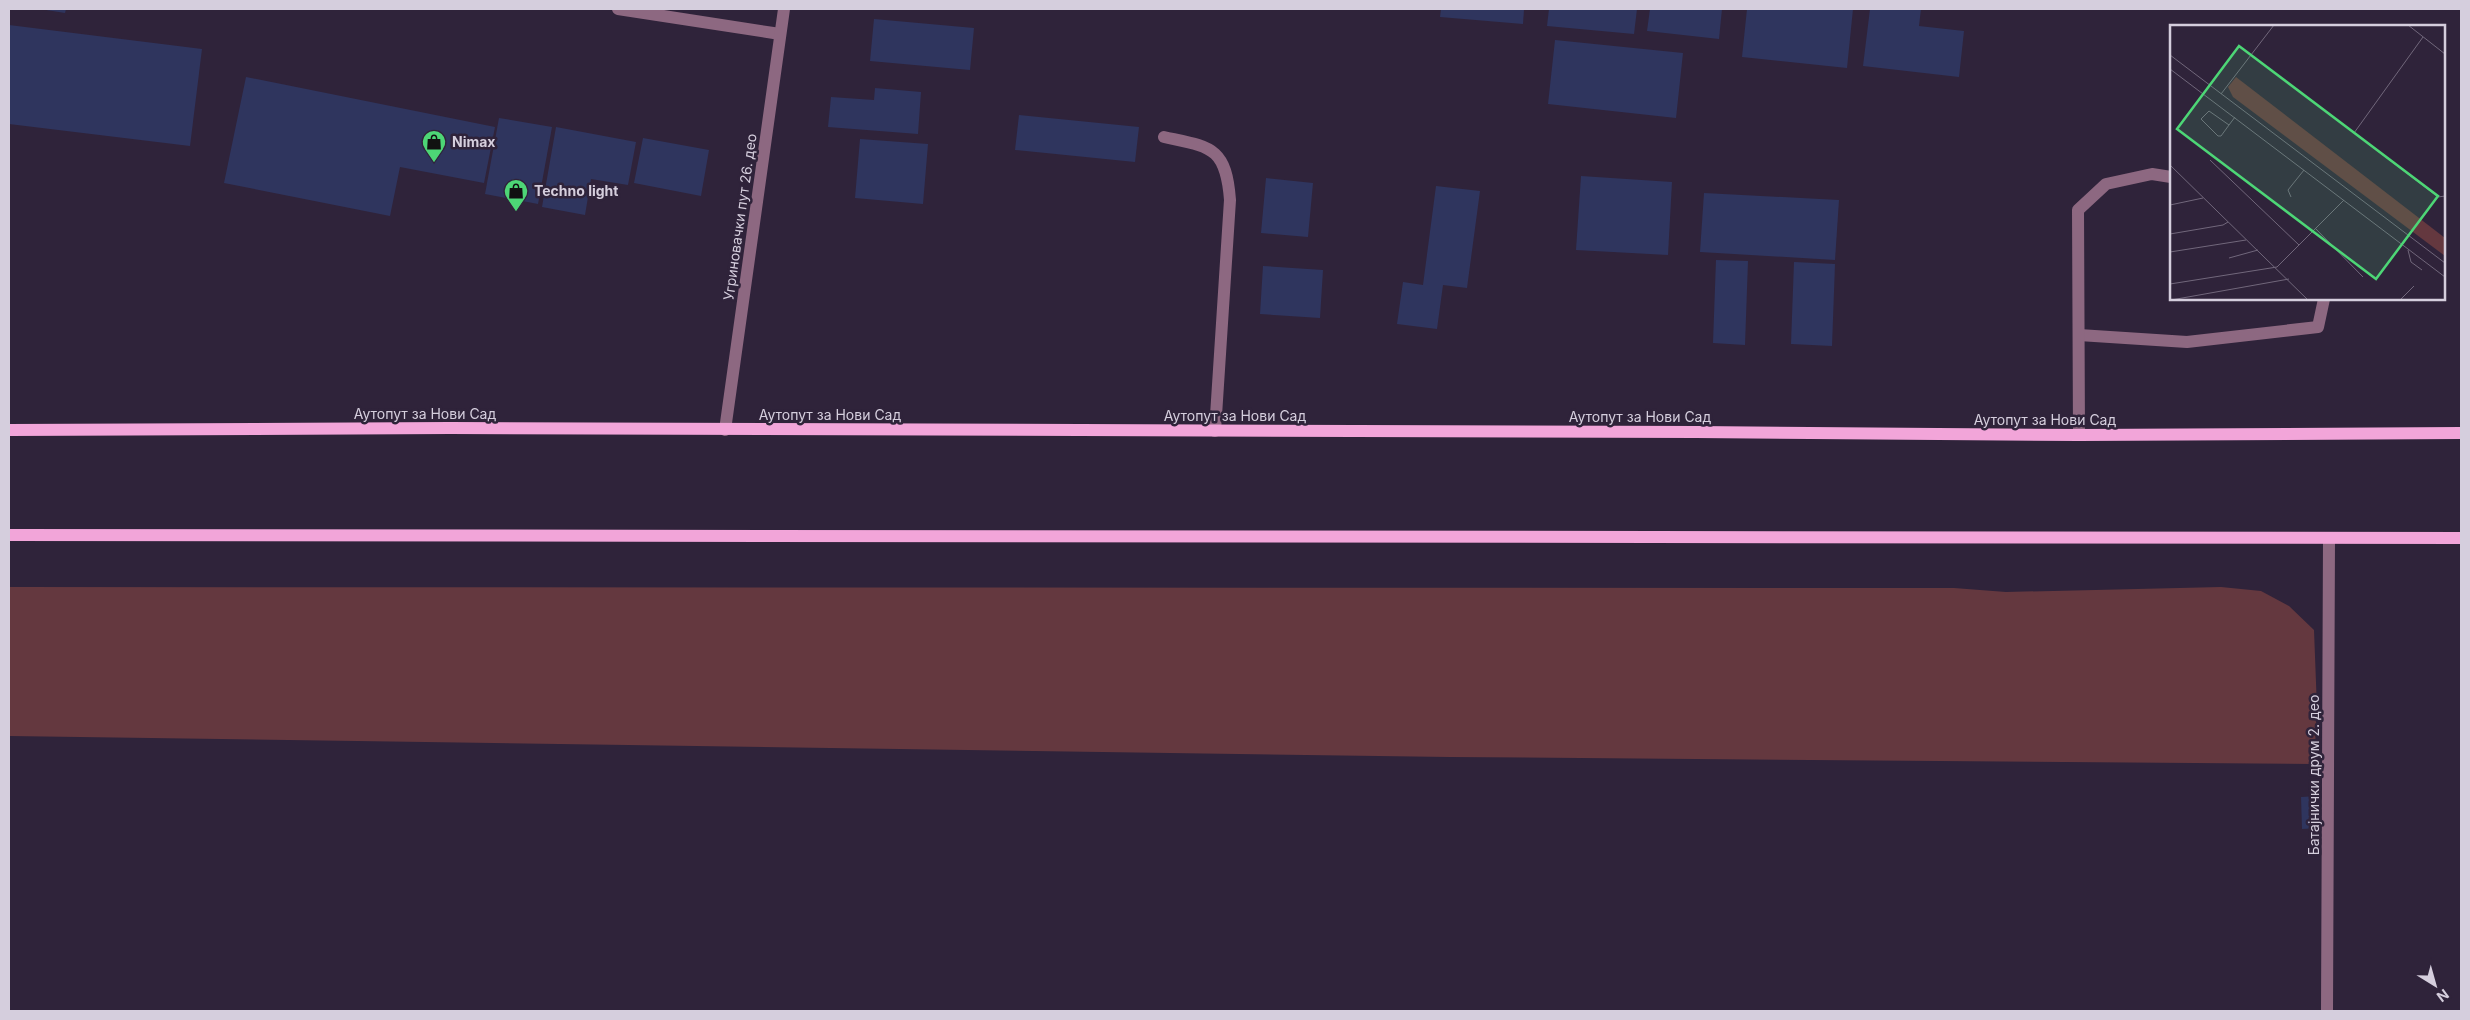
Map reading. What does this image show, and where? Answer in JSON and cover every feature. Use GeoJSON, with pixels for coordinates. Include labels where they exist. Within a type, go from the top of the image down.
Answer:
{"type":"FeatureCollection","features":[{"type":"Feature","properties":{"kind":"main road","name":"Аутопут за Нови Сад"},"geometry":{"type":"LineString","coordinates":[[9,430],[450,428],[2079,435],[2461,433]]}},
{"type":"Feature","properties":{"kind":"main road"},"geometry":{"type":"LineString","coordinates":[[9,535],[2461,538]]}},
{"type":"Feature","properties":{"kind":"street"},"geometry":{"type":"LineString","coordinates":[[618,9],[780,34]]}},
{"type":"Feature","properties":{"kind":"street","name":"Угриновачки пут 26. део"},"geometry":{"type":"LineString","coordinates":[[725,430],[784,9]]}},
{"type":"Feature","properties":{"kind":"street"},"geometry":{"type":"LineString","coordinates":[[1164,137],[1210,147],[1221,162],[1228,179],[1230,200],[1215,431]]}},
{"type":"Feature","properties":{"kind":"street"},"geometry":{"type":"LineString","coordinates":[[2079,435],[2078,210],[2106,184],[2152,174],[2170,177]]}},
{"type":"Feature","properties":{"kind":"street"},"geometry":{"type":"LineString","coordinates":[[2079,335],[2187,342],[2318,327],[2324,300]]}},
{"type":"Feature","properties":{"kind":"street","name":"Батајнички друм 2. део"},"geometry":{"type":"LineString","coordinates":[[2327,1011],[2329,539]]}},
{"type":"Feature","properties":{"kind":"shaded area"},"geometry":{"type":"Polygon","coordinates":[[[9,587],[1954,588],[2006,592],[2221,587],[2261,591],[2289,606],[2314,630],[2317,709],[2314,764],[1449,757],[9,736],[9,587]]]}},
{"type":"Feature","properties":{"kind":"building"},"geometry":{"type":"Polygon","coordinates":[[[40,9],[66,9],[65,13],[40,9]]]}},
{"type":"Feature","properties":{"kind":"building"},"geometry":{"type":"Polygon","coordinates":[[[1441,9],[1524,9],[1523,24],[1440,17],[1441,9]]]}},
{"type":"Feature","properties":{"kind":"building"},"geometry":{"type":"Polygon","coordinates":[[[1549,9],[1637,9],[1634,34],[1547,26],[1549,9]]]}},
{"type":"Feature","properties":{"kind":"building"},"geometry":{"type":"Polygon","coordinates":[[[1650,9],[1722,9],[1719,39],[1647,31],[1650,9]]]}},
{"type":"Feature","properties":{"kind":"building"},"geometry":{"type":"Polygon","coordinates":[[[1747,9],[1853,9],[1847,68],[1742,57],[1747,9]]]}},
{"type":"Feature","properties":{"kind":"building"},"geometry":{"type":"Polygon","coordinates":[[[1870,9],[1921,9],[1919,26],[1964,31],[1959,77],[1863,66],[1870,9]]]}},
{"type":"Feature","properties":{"kind":"building"},"geometry":{"type":"Polygon","coordinates":[[[874,19],[974,28],[970,70],[870,61],[874,19]]]}},
{"type":"Feature","properties":{"kind":"building"},"geometry":{"type":"Polygon","coordinates":[[[9,25],[202,49],[190,146],[9,124],[9,25]]]}},
{"type":"Feature","properties":{"kind":"building"},"geometry":{"type":"Polygon","coordinates":[[[1555,40],[1683,53],[1676,118],[1548,104],[1555,40]]]}},
{"type":"Feature","properties":{"kind":"building"},"geometry":{"type":"Polygon","coordinates":[[[246,77],[495,127],[484,183],[400,167],[390,216],[224,183],[246,77]]]}},
{"type":"Feature","properties":{"kind":"building"},"geometry":{"type":"Polygon","coordinates":[[[875,88],[921,92],[918,134],[828,127],[831,97],[874,100],[875,88]]]}},
{"type":"Feature","properties":{"kind":"building"},"geometry":{"type":"Polygon","coordinates":[[[1019,115],[1139,127],[1135,162],[1015,150],[1019,115]]]}},
{"type":"Feature","properties":{"kind":"building"},"geometry":{"type":"Polygon","coordinates":[[[499,118],[552,127],[538,204],[485,194],[499,118]]]}},
{"type":"Feature","properties":{"kind":"building"},"geometry":{"type":"Polygon","coordinates":[[[556,127],[636,142],[628,185],[591,179],[585,215],[542,207],[556,127]]]}},
{"type":"Feature","properties":{"kind":"building"},"geometry":{"type":"Polygon","coordinates":[[[643,138],[709,150],[701,196],[634,183],[643,138]]]}},
{"type":"Feature","properties":{"kind":"building"},"geometry":{"type":"Polygon","coordinates":[[[860,139],[928,144],[923,204],[855,198],[860,139]]]}},
{"type":"Feature","properties":{"kind":"building"},"geometry":{"type":"Polygon","coordinates":[[[1581,176],[1672,182],[1668,255],[1576,250],[1581,176]]]}},
{"type":"Feature","properties":{"kind":"building"},"geometry":{"type":"Polygon","coordinates":[[[1266,178],[1313,183],[1308,237],[1261,233],[1266,178]]]}},
{"type":"Feature","properties":{"kind":"building"},"geometry":{"type":"Polygon","coordinates":[[[1436,186],[1480,191],[1467,288],[1443,285],[1437,329],[1397,324],[1403,282],[1423,285],[1436,186]]]}},
{"type":"Feature","properties":{"kind":"building"},"geometry":{"type":"Polygon","coordinates":[[[1704,193],[1839,200],[1835,260],[1700,252],[1704,193]]]}},
{"type":"Feature","properties":{"kind":"building"},"geometry":{"type":"Polygon","coordinates":[[[1716,260],[1748,261],[1745,345],[1713,343],[1716,260]]]}},
{"type":"Feature","properties":{"kind":"building"},"geometry":{"type":"Polygon","coordinates":[[[1794,262],[1835,264],[1832,346],[1791,344],[1794,262]]]}},
{"type":"Feature","properties":{"kind":"building"},"geometry":{"type":"Polygon","coordinates":[[[1263,266],[1323,270],[1320,318],[1260,314],[1263,266]]]}},
{"type":"Feature","properties":{"kind":"building"},"geometry":{"type":"Polygon","coordinates":[[[2318,796],[2319,828],[2302,829],[2301,797],[2318,796]]]}},
{"type":"Feature","properties":{"kind":"place","name":"Nimax"},"geometry":{"type":"Point","coordinates":[434,163]}},
{"type":"Feature","properties":{"kind":"place","name":"Techno light"},"geometry":{"type":"Point","coordinates":[516,212]}}]}
